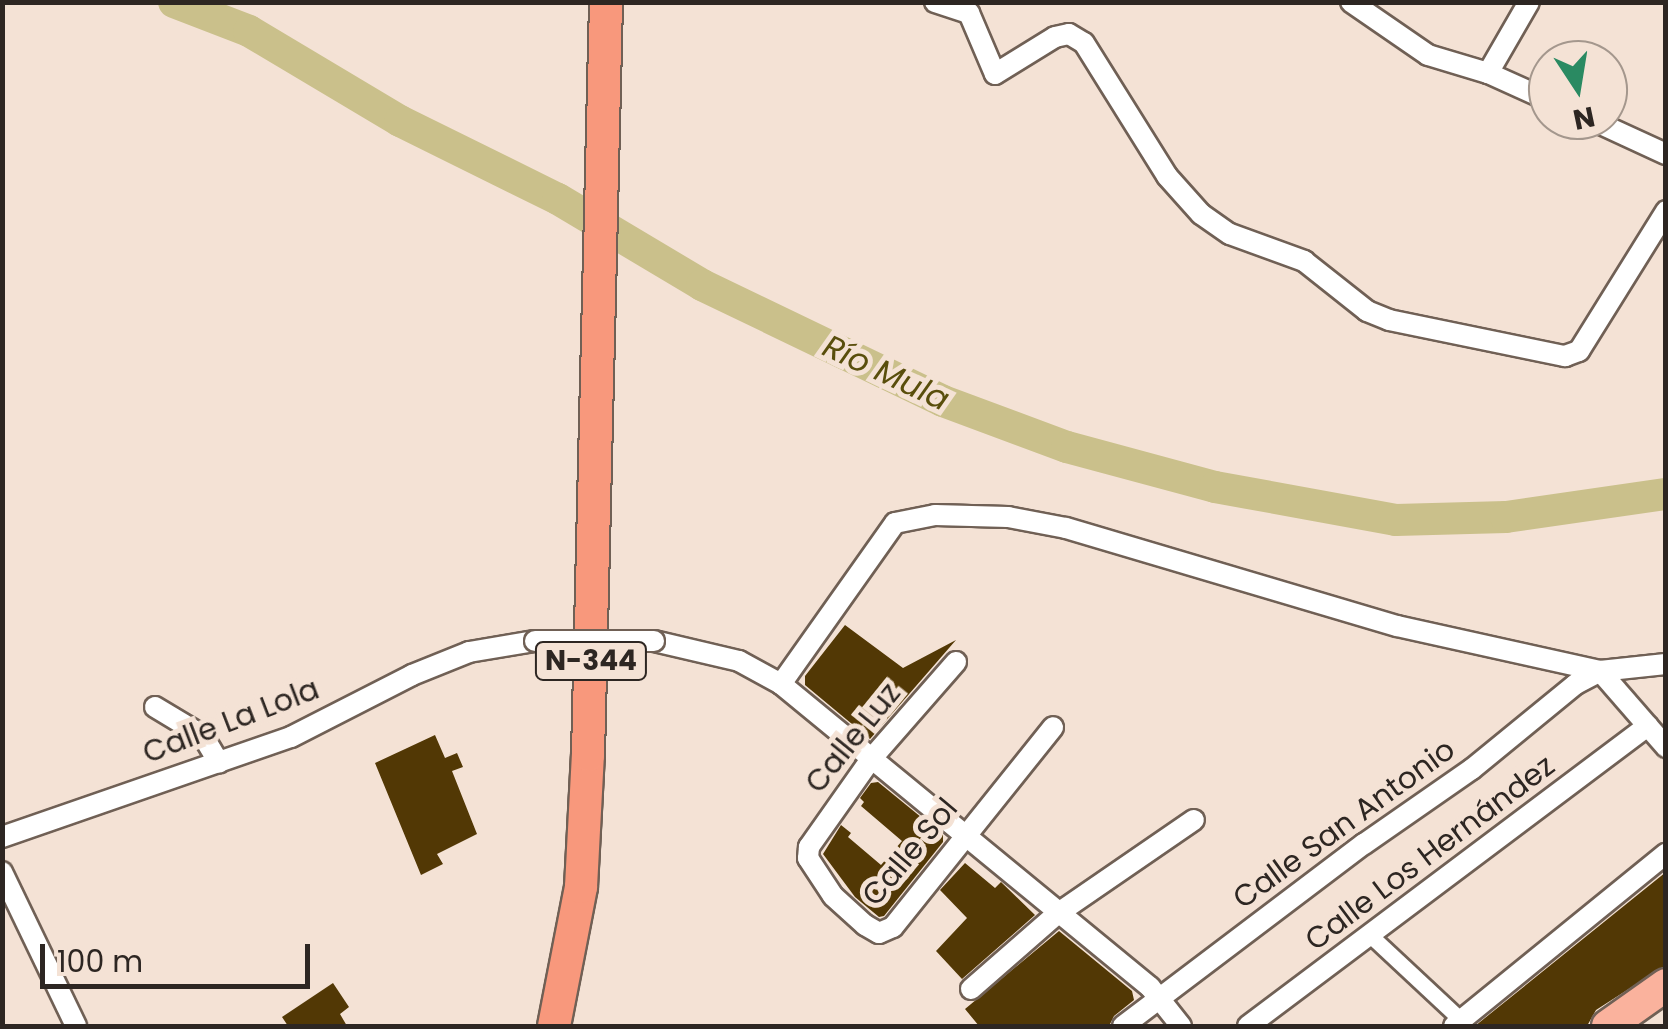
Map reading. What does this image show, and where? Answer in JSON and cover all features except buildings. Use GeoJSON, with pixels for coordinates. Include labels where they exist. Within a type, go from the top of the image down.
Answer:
{"type":"FeatureCollection","features":[{"type":"Feature","properties":{"kind":"highway","name":"N-344"},"geometry":{"type":"LineString","coordinates":[[554,1026],[580,887],[601,294],[606,2]]}},
{"type":"Feature","properties":{"kind":"main road"},"geometry":{"type":"LineString","coordinates":[[1608,1026],[1666,985]]}},
{"type":"Feature","properties":{"kind":"street"},"geometry":{"type":"LineString","coordinates":[[935,2],[971,8],[995,74],[1054,37],[1070,34],[1084,43],[1167,176],[1201,214],[1230,234],[1304,261],[1367,311],[1389,320],[1565,356],[1579,351],[1666,211]]}},
{"type":"Feature","properties":{"kind":"street"},"geometry":{"type":"LineString","coordinates":[[1351,2],[1428,55],[1488,73],[1528,91]]}},
{"type":"Feature","properties":{"kind":"street"},"geometry":{"type":"LineString","coordinates":[[1488,73],[1529,2]]}},
{"type":"Feature","properties":{"kind":"street"},"geometry":{"type":"LineString","coordinates":[[1628,137],[1666,154]]}},
{"type":"Feature","properties":{"kind":"street"},"geometry":{"type":"LineString","coordinates":[[782,684],[895,523],[936,514],[1008,516],[1066,528],[1397,626],[1600,671],[1666,664]]}},
{"type":"Feature","properties":{"kind":"street","name":"Calle La Lola"},"geometry":{"type":"LineString","coordinates":[[2,838],[91,803],[291,737],[412,675],[469,652],[536,642],[654,641],[739,660],[782,684],[1155,992],[1182,1026]]}},
{"type":"Feature","properties":{"kind":"street","name":"Calle Luz"},"geometry":{"type":"LineString","coordinates":[[808,858],[808,847],[824,822],[872,759],[956,662]]}},
{"type":"Feature","properties":{"kind":"street"},"geometry":{"type":"LineString","coordinates":[[1600,671],[1666,747]]}},
{"type":"Feature","properties":{"kind":"street","name":"Calle San Antonio"},"geometry":{"type":"LineString","coordinates":[[1123,1026],[1155,992],[1472,769],[1576,684],[1600,671]]}},
{"type":"Feature","properties":{"kind":"street"},"geometry":{"type":"LineString","coordinates":[[156,706],[203,736],[220,763]]}},
{"type":"Feature","properties":{"kind":"street","name":"Calle Los Hernández"},"geometry":{"type":"LineString","coordinates":[[1248,1026],[1648,726]]}},
{"type":"Feature","properties":{"kind":"street","name":"Calle Sol"},"geometry":{"type":"LineString","coordinates":[[808,858],[834,896],[879,933],[893,927],[962,835],[1053,727]]}},
{"type":"Feature","properties":{"kind":"street"},"geometry":{"type":"LineString","coordinates":[[970,989],[1056,914],[1194,820]]}},
{"type":"Feature","properties":{"kind":"street"},"geometry":{"type":"LineString","coordinates":[[1371,936],[1458,1024],[1666,854]]}},
{"type":"Feature","properties":{"kind":"street"},"geometry":{"type":"LineString","coordinates":[[2,872],[76,1026]]}},
{"type":"Feature","properties":{"kind":"waterway","name":"Río Mula"},"geometry":{"type":"LineString","coordinates":[[174,2],[249,31],[400,121],[558,199],[702,285],[943,401],[1067,447],[1215,487],[1396,520],[1506,517],[1666,494]]}}]}
